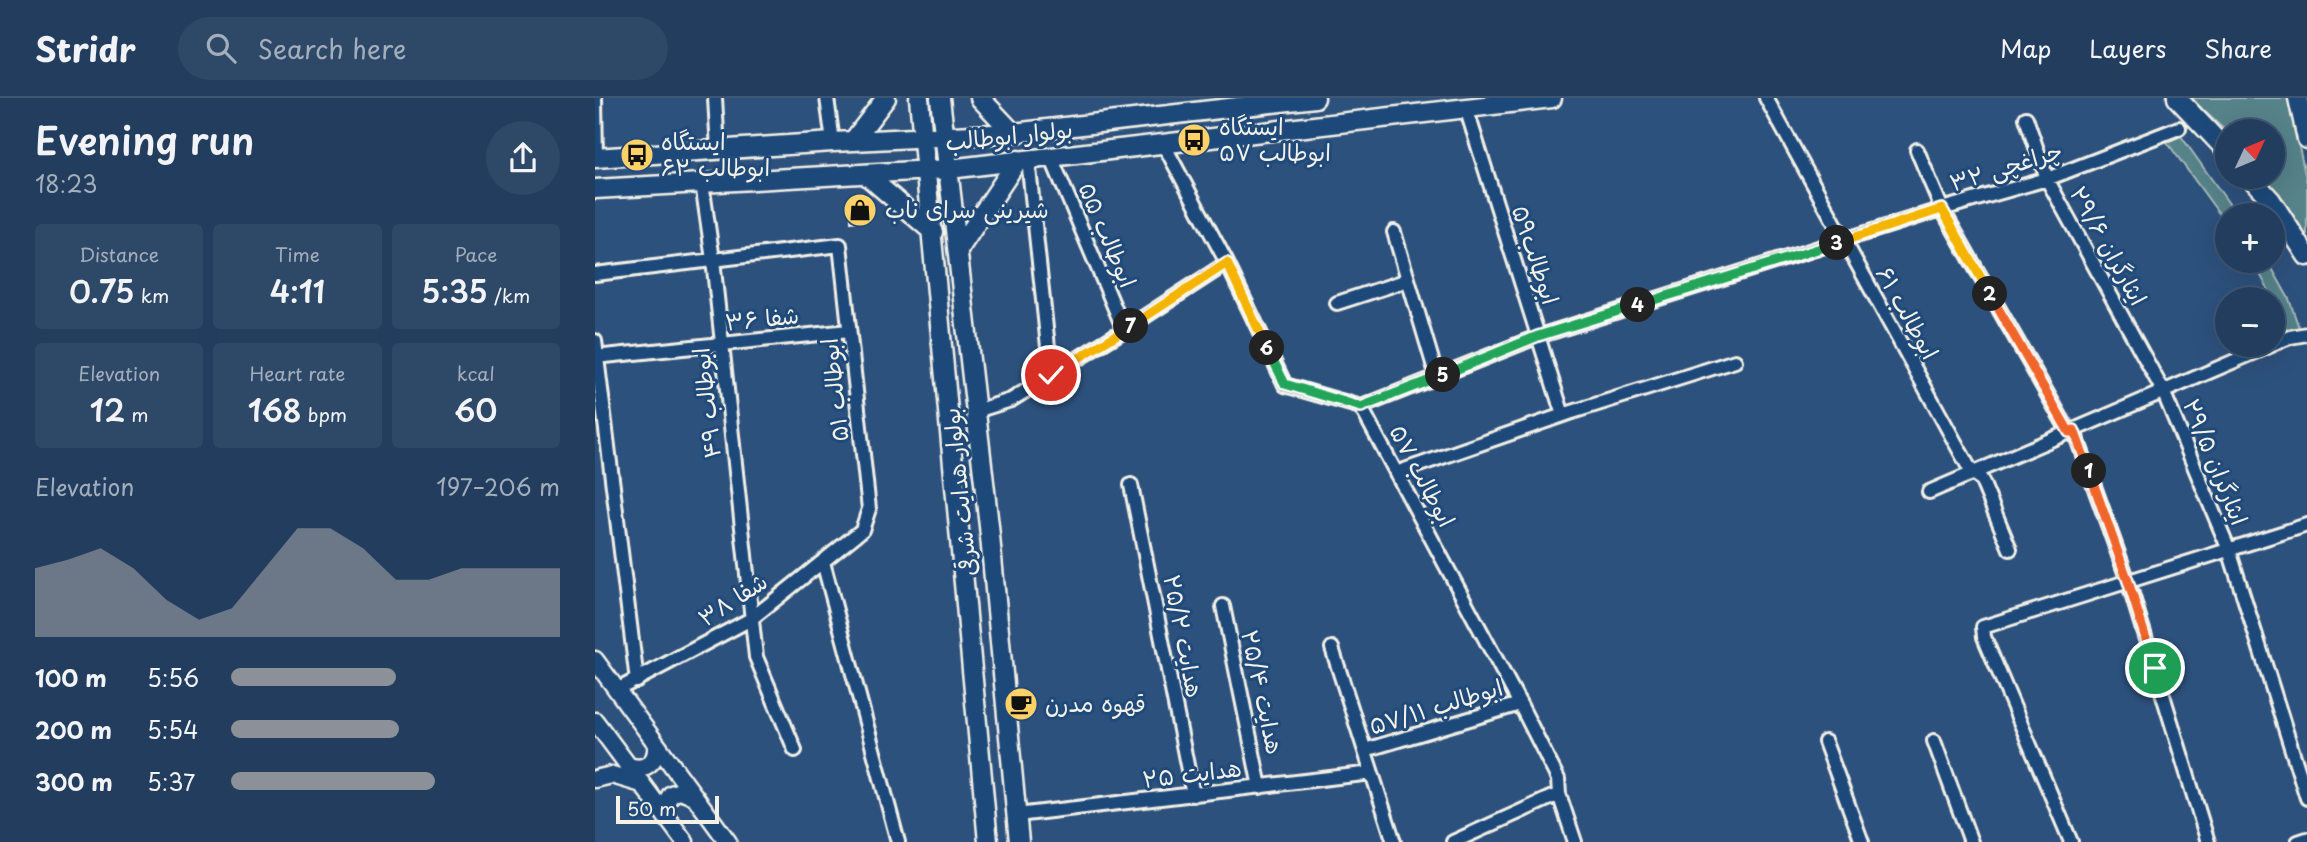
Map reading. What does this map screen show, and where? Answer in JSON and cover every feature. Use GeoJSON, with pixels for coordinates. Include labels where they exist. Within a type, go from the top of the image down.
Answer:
{"type":"FeatureCollection","features":[{"type":"Feature","properties":{"kind":"main road"},"geometry":{"type":"LineString","coordinates":[[853,141],[886,98]]}},
{"type":"Feature","properties":{"kind":"main road","name":"بولوار هدایت شرقی"},"geometry":{"type":"LineString","coordinates":[[919,98],[988,842]]}},
{"type":"Feature","properties":{"kind":"main road","name":"بولوار هدایت شرقی"},"geometry":{"type":"LineString","coordinates":[[940,98],[977,411],[1020,842]]}},
{"type":"Feature","properties":{"kind":"main road"},"geometry":{"type":"LineString","coordinates":[[980,98],[1013,133]]}},
{"type":"Feature","properties":{"kind":"main road","name":"بولوار ابوطالب"},"geometry":{"type":"LineString","coordinates":[[596,158],[1013,133],[1315,98]]}},
{"type":"Feature","properties":{"kind":"main road","name":"بولوار ابوطالب"},"geometry":{"type":"LineString","coordinates":[[595,189],[949,169],[1552,98]]}},
{"type":"Feature","properties":{"kind":"main road"},"geometry":{"type":"LineString","coordinates":[[2176,98],[2215,138]]}},
{"type":"Feature","properties":{"kind":"main road"},"geometry":{"type":"LineString","coordinates":[[2298,98],[2307,139]]}},
{"type":"Feature","properties":{"kind":"main road"},"geometry":{"type":"LineString","coordinates":[[1239,135],[1229,131],[1224,125],[1226,118],[1233,113],[1265,110],[1272,103]]}},
{"type":"Feature","properties":{"kind":"main road"},"geometry":{"type":"LineString","coordinates":[[959,249],[1023,160]]}},
{"type":"Feature","properties":{"kind":"main road"},"geometry":{"type":"LineString","coordinates":[[865,174],[933,232]]}},
{"type":"Feature","properties":{"kind":"main road"},"geometry":{"type":"LineString","coordinates":[[2261,189],[2307,256]]}},
{"type":"Feature","properties":{"kind":"main road"},"geometry":{"type":"LineString","coordinates":[[960,536],[990,534]]}},
{"type":"Feature","properties":{"kind":"street"},"geometry":{"type":"LineString","coordinates":[[595,98],[596,158]]}},
{"type":"Feature","properties":{"kind":"street"},"geometry":{"type":"LineString","coordinates":[[715,98],[718,150]]}},
{"type":"Feature","properties":{"kind":"street"},"geometry":{"type":"LineString","coordinates":[[827,98],[833,142]]}},
{"type":"Feature","properties":{"kind":"street","name":"ابوطالب ۶۱"},"geometry":{"type":"LineString","coordinates":[[1766,98],[1972,473],[1981,479],[2010,549]]}},
{"type":"Feature","properties":{"kind":"street","name":"ابوطالب۵۹"},"geometry":{"type":"LineString","coordinates":[[1466,108],[1563,415]]}},
{"type":"Feature","properties":{"kind":"street","name":"ایثارگران ۲۹/۶"},"geometry":{"type":"LineString","coordinates":[[2026,118],[2047,179],[2163,391]]}},
{"type":"Feature","properties":{"kind":"street","name":"چراغچی ۳۲"},"geometry":{"type":"LineString","coordinates":[[1361,407],[1538,336],[1942,209],[2047,179],[2179,128]]}},
{"type":"Feature","properties":{"kind":"street","name":"ابوطالب ۵۷"},"geometry":{"type":"LineString","coordinates":[[1163,144],[1227,263],[1285,384],[1361,407],[1558,779],[1559,794],[1575,842]]}},
{"type":"Feature","properties":{"kind":"street"},"geometry":{"type":"LineString","coordinates":[[1917,150],[1942,209],[2071,431],[2128,581],[2208,842]]}},
{"type":"Feature","properties":{"kind":"street","name":"ابوطالب ۵۵"},"geometry":{"type":"LineString","coordinates":[[1051,156],[1124,330]]}},
{"type":"Feature","properties":{"kind":"street"},"geometry":{"type":"LineString","coordinates":[[1023,160],[1051,375]]}},
{"type":"Feature","properties":{"kind":"street","name":"ابوطالب ۴۹"},"geometry":{"type":"LineString","coordinates":[[702,183],[713,260],[755,657],[795,750]]}},
{"type":"Feature","properties":{"kind":"street"},"geometry":{"type":"LineString","coordinates":[[1394,232],[1437,377]]}},
{"type":"Feature","properties":{"kind":"street","name":"ابوطالب ۵۱"},"geometry":{"type":"LineString","coordinates":[[713,260],[840,245],[869,509],[862,530]]}},
{"type":"Feature","properties":{"kind":"street"},"geometry":{"type":"LineString","coordinates":[[595,274],[713,260]]}},
{"type":"Feature","properties":{"kind":"street"},"geometry":{"type":"LineString","coordinates":[[977,411],[1011,400],[1227,263]]}},
{"type":"Feature","properties":{"kind":"street"},"geometry":{"type":"LineString","coordinates":[[1337,303],[1408,280]]}},
{"type":"Feature","properties":{"kind":"street","name":"شفا ۳۶"},"geometry":{"type":"LineString","coordinates":[[596,357],[849,331]]}},
{"type":"Feature","properties":{"kind":"street"},"geometry":{"type":"LineString","coordinates":[[2285,339],[2307,334]]}},
{"type":"Feature","properties":{"kind":"street"},"geometry":{"type":"LineString","coordinates":[[595,341],[637,681]]}},
{"type":"Feature","properties":{"kind":"street"},"geometry":{"type":"LineString","coordinates":[[1929,492],[2242,357]]}},
{"type":"Feature","properties":{"kind":"street"},"geometry":{"type":"LineString","coordinates":[[1396,473],[1563,415],[1735,361]]}},
{"type":"Feature","properties":{"kind":"street","name":"ایثارگران ۲۹/۵"},"geometry":{"type":"LineString","coordinates":[[2163,391],[2229,550],[2307,798]]}},
{"type":"Feature","properties":{"kind":"street","name":"هدایت ۲۵/۲"},"geometry":{"type":"LineString","coordinates":[[1131,485],[1193,794]]}},
{"type":"Feature","properties":{"kind":"street"},"geometry":{"type":"LineString","coordinates":[[2071,842],[1984,637],[1983,628],[2307,525]]}},
{"type":"Feature","properties":{"kind":"street","name":"شفا ۳۸"},"geometry":{"type":"LineString","coordinates":[[617,690],[751,619],[862,530]]}},
{"type":"Feature","properties":{"kind":"street"},"geometry":{"type":"LineString","coordinates":[[823,562],[898,842]]}},
{"type":"Feature","properties":{"kind":"street","name":"هدایت ۲۵/۴"},"geometry":{"type":"LineString","coordinates":[[1223,606],[1260,787]]}},
{"type":"Feature","properties":{"kind":"street"},"geometry":{"type":"LineString","coordinates":[[1332,648],[1394,842]]}},
{"type":"Feature","properties":{"kind":"street"},"geometry":{"type":"LineString","coordinates":[[595,660],[728,842]]}},
{"type":"Feature","properties":{"kind":"street","name":"ابوطالب ۵۷/۱۱"},"geometry":{"type":"LineString","coordinates":[[1365,750],[1520,704]]}},
{"type":"Feature","properties":{"kind":"street"},"geometry":{"type":"LineString","coordinates":[[595,721],[685,842]]}},
{"type":"Feature","properties":{"kind":"street"},"geometry":{"type":"LineString","coordinates":[[1934,741],[1966,841]]}},
{"type":"Feature","properties":{"kind":"street"},"geometry":{"type":"LineString","coordinates":[[1825,742],[1862,842]]}},
{"type":"Feature","properties":{"kind":"street"},"geometry":{"type":"LineString","coordinates":[[627,765],[639,768],[650,765],[656,755],[656,744]]}},
{"type":"Feature","properties":{"kind":"street","name":"هدایت ۲۵"},"geometry":{"type":"LineString","coordinates":[[1017,816],[1372,773]]}},
{"type":"Feature","properties":{"kind":"street"},"geometry":{"type":"LineString","coordinates":[[595,779],[612,775],[642,784]]}},
{"type":"Feature","properties":{"kind":"street"},"geometry":{"type":"LineString","coordinates":[[666,817],[665,802],[671,794],[680,790],[694,796]]}},
{"type":"Feature","properties":{"kind":"street"},"geometry":{"type":"LineString","coordinates":[[1453,842],[1480,837],[1559,794]]}},
{"type":"Feature","properties":{"kind":"street"},"geometry":{"type":"LineString","coordinates":[[2298,842],[2307,839]]}},
{"type":"Feature","properties":{"kind":"green space"},"geometry":{"type":"Polygon","coordinates":[[[2190,98],[2288,98],[2307,183],[2307,245],[2285,213],[2285,203],[2278,203],[2268,189],[2285,189],[2285,119],[2215,121],[2190,98]]]}},
{"type":"Feature","properties":{"kind":"green space"},"geometry":{"type":"Polygon","coordinates":[[[2181,136],[2215,184],[2215,189],[2219,189],[2228,203],[2215,203],[2215,208],[2167,142],[2181,136]]]}},
{"type":"Feature","properties":{"kind":"green space"},"geometry":{"type":"Polygon","coordinates":[[[2259,273],[2275,273],[2282,287],[2267,287],[2259,273]]]}},
{"type":"Feature","properties":{"kind":"green space"},"geometry":{"type":"Polygon","coordinates":[[[2285,292],[2299,328],[2287,331],[2285,326],[2285,292]]]}},
{"type":"Feature","properties":{"kind":"building","name":"شیرینی سرای ناب"},"geometry":{"type":"Polygon","coordinates":[[[869,199],[868,219],[851,222],[851,200],[869,199]]]}},
{"type":"Feature","properties":{"kind":"place","name":"ایستگاه ابوطالب ۵۷"},"geometry":{"type":"Point","coordinates":[1194,140]}},
{"type":"Feature","properties":{"kind":"place","name":"ایستگاه ابوطالب ۶۲"},"geometry":{"type":"Point","coordinates":[637,155]}},
{"type":"Feature","properties":{"kind":"place","name":"شیرینی سرای ناب"},"geometry":{"type":"Point","coordinates":[860,210]}},
{"type":"Feature","properties":{"kind":"place","name":"قهوه مدرن"},"geometry":{"type":"Point","coordinates":[1021,704]}},
{"type":"Feature","properties":{"kind":"route"},"geometry":{"type":"LineString","coordinates":[[1051,375],[1227,263],[1285,384],[1361,407],[1538,336],[1942,209],[2069,432],[2074,430],[2128,581],[2155,668]]}}]}
